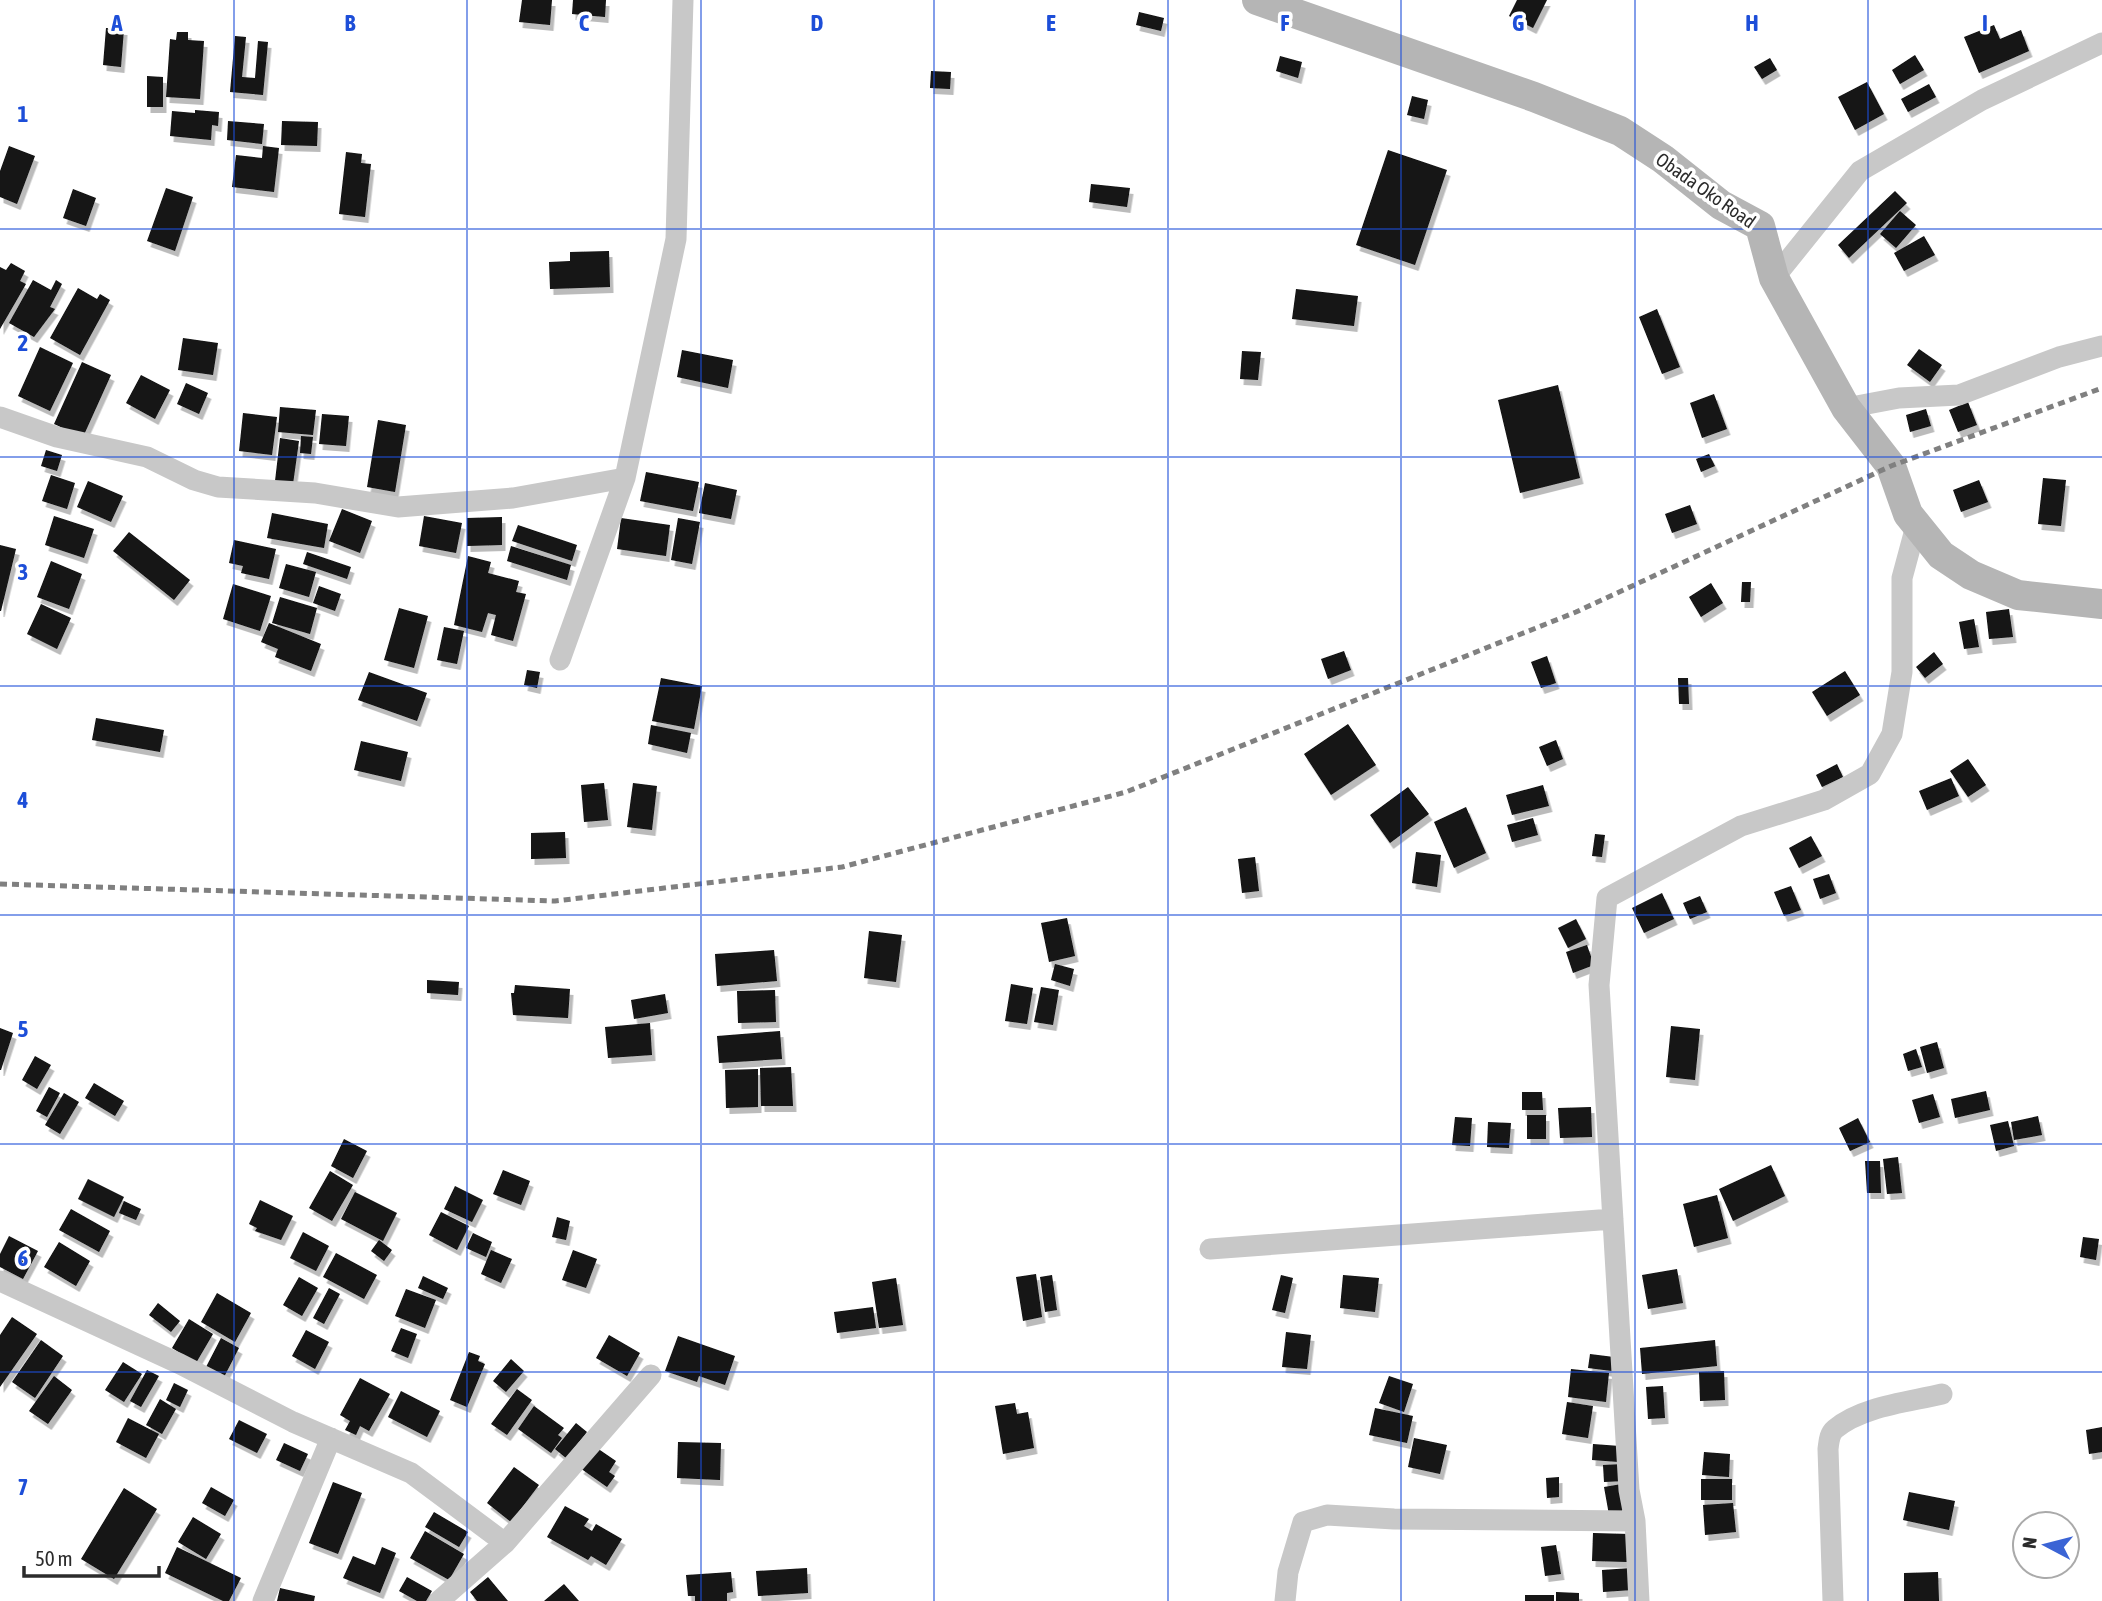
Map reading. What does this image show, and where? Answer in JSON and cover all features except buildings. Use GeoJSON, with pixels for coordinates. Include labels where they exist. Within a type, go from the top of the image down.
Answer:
{"type":"FeatureCollection","features":[{"type":"Feature","properties":{"kind":"main road","name":"Obada Oko Road"},"geometry":{"type":"LineString","coordinates":[[1257,0],[1534,97],[1620,131],[1663,159],[1721,205],[1760,226],[1774,278],[1846,408],[1891,466],[1908,514],[1941,555],[1971,575],[2018,595],[2102,604]]}},
{"type":"Feature","properties":{"kind":"street"},"geometry":{"type":"LineString","coordinates":[[559,660],[625,478],[677,239],[683,0]]}},
{"type":"Feature","properties":{"kind":"street"},"geometry":{"type":"LineString","coordinates":[[1774,278],[1860,171],[1982,100],[2102,43]]}},
{"type":"Feature","properties":{"kind":"street"},"geometry":{"type":"LineString","coordinates":[[1846,408],[1899,398],[1959,395],[2059,357],[2102,346]]}},
{"type":"Feature","properties":{"kind":"street"},"geometry":{"type":"LineString","coordinates":[[0,417],[57,437],[147,457],[194,480],[218,487],[315,492],[398,507],[513,498],[625,478]]}},
{"type":"Feature","properties":{"kind":"street"},"geometry":{"type":"LineString","coordinates":[[1639,1601],[1635,1521],[1629,1490],[1599,985],[1608,898],[1741,826],[1824,800],[1870,774],[1892,734],[1902,672],[1902,578],[1916,526]]}},
{"type":"Feature","properties":{"kind":"street"},"geometry":{"type":"LineString","coordinates":[[1210,1249],[1613,1219]]}},
{"type":"Feature","properties":{"kind":"street"},"geometry":{"type":"LineString","coordinates":[[0,1281],[411,1474],[505,1543]]}},
{"type":"Feature","properties":{"kind":"street"},"geometry":{"type":"LineString","coordinates":[[439,1601],[505,1543],[651,1375]]}},
{"type":"Feature","properties":{"kind":"street"},"geometry":{"type":"LineString","coordinates":[[1833,1601],[1830,1436],[1836,1429],[1864,1414],[1942,1394]]}},
{"type":"Feature","properties":{"kind":"street"},"geometry":{"type":"LineString","coordinates":[[263,1601],[331,1438]]}},
{"type":"Feature","properties":{"kind":"street"},"geometry":{"type":"LineString","coordinates":[[1284,1601],[1288,1572],[1303,1522],[1327,1515],[1394,1519],[1635,1521]]}},
{"type":"Feature","properties":{"kind":"railway"},"geometry":{"type":"LineString","coordinates":[[0,884],[555,901],[842,867],[1126,792],[1576,612],[1891,466],[2102,388]]}}]}
